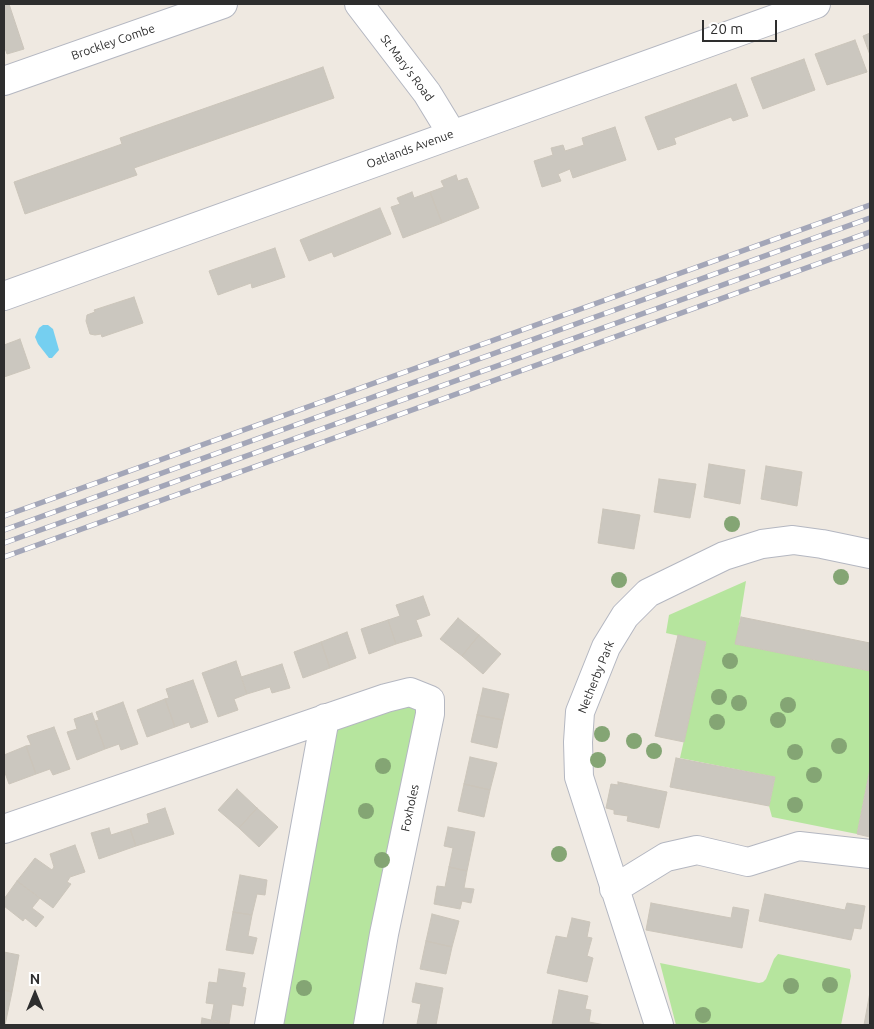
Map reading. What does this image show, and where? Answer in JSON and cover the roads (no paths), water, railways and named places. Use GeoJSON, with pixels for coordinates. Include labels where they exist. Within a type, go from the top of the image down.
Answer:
{"type":"FeatureCollection","features":[{"type":"Feature","properties":{"kind":"street","name":"Brockley Combe"},"geometry":{"type":"LineString","coordinates":[[4,81],[223,4]]}},
{"type":"Feature","properties":{"kind":"street","name":"St Mary's Road"},"geometry":{"type":"LineString","coordinates":[[359,4],[427,93],[452,134]]}},
{"type":"Feature","properties":{"kind":"street","name":"Oatlands Avenue"},"geometry":{"type":"LineString","coordinates":[[4,296],[816,4]]}},
{"type":"Feature","properties":{"kind":"street","name":"Netherby Park"},"geometry":{"type":"LineString","coordinates":[[658,1025],[578,777],[580,712],[606,647],[626,616],[648,593],[724,556],[762,544],[793,540],[870,554]]}},
{"type":"Feature","properties":{"kind":"street","name":"Foxholes"},"geometry":{"type":"LineString","coordinates":[[4,829],[386,698],[410,692],[430,700],[430,714],[384,934],[368,1025]]}},
{"type":"Feature","properties":{"kind":"street"},"geometry":{"type":"LineString","coordinates":[[269,1025],[325,718]]}},
{"type":"Feature","properties":{"kind":"street"},"geometry":{"type":"LineString","coordinates":[[614,889],[666,857],[697,850],[748,862],[799,846],[870,854]]}},
{"type":"Feature","properties":{"kind":"water"},"geometry":{"type":"Polygon","coordinates":[[[43,325],[48,325],[53,329],[59,350],[52,358],[49,358],[35,337],[39,328],[43,325]]]}},
{"type":"Feature","properties":{"kind":"railway"},"geometry":{"type":"LineString","coordinates":[[4,516],[870,205]]}},
{"type":"Feature","properties":{"kind":"railway"},"geometry":{"type":"LineString","coordinates":[[4,530],[870,218]]}},
{"type":"Feature","properties":{"kind":"railway"},"geometry":{"type":"LineString","coordinates":[[4,543],[870,232]]}},
{"type":"Feature","properties":{"kind":"railway"},"geometry":{"type":"LineString","coordinates":[[4,557],[870,245]]}}]}
